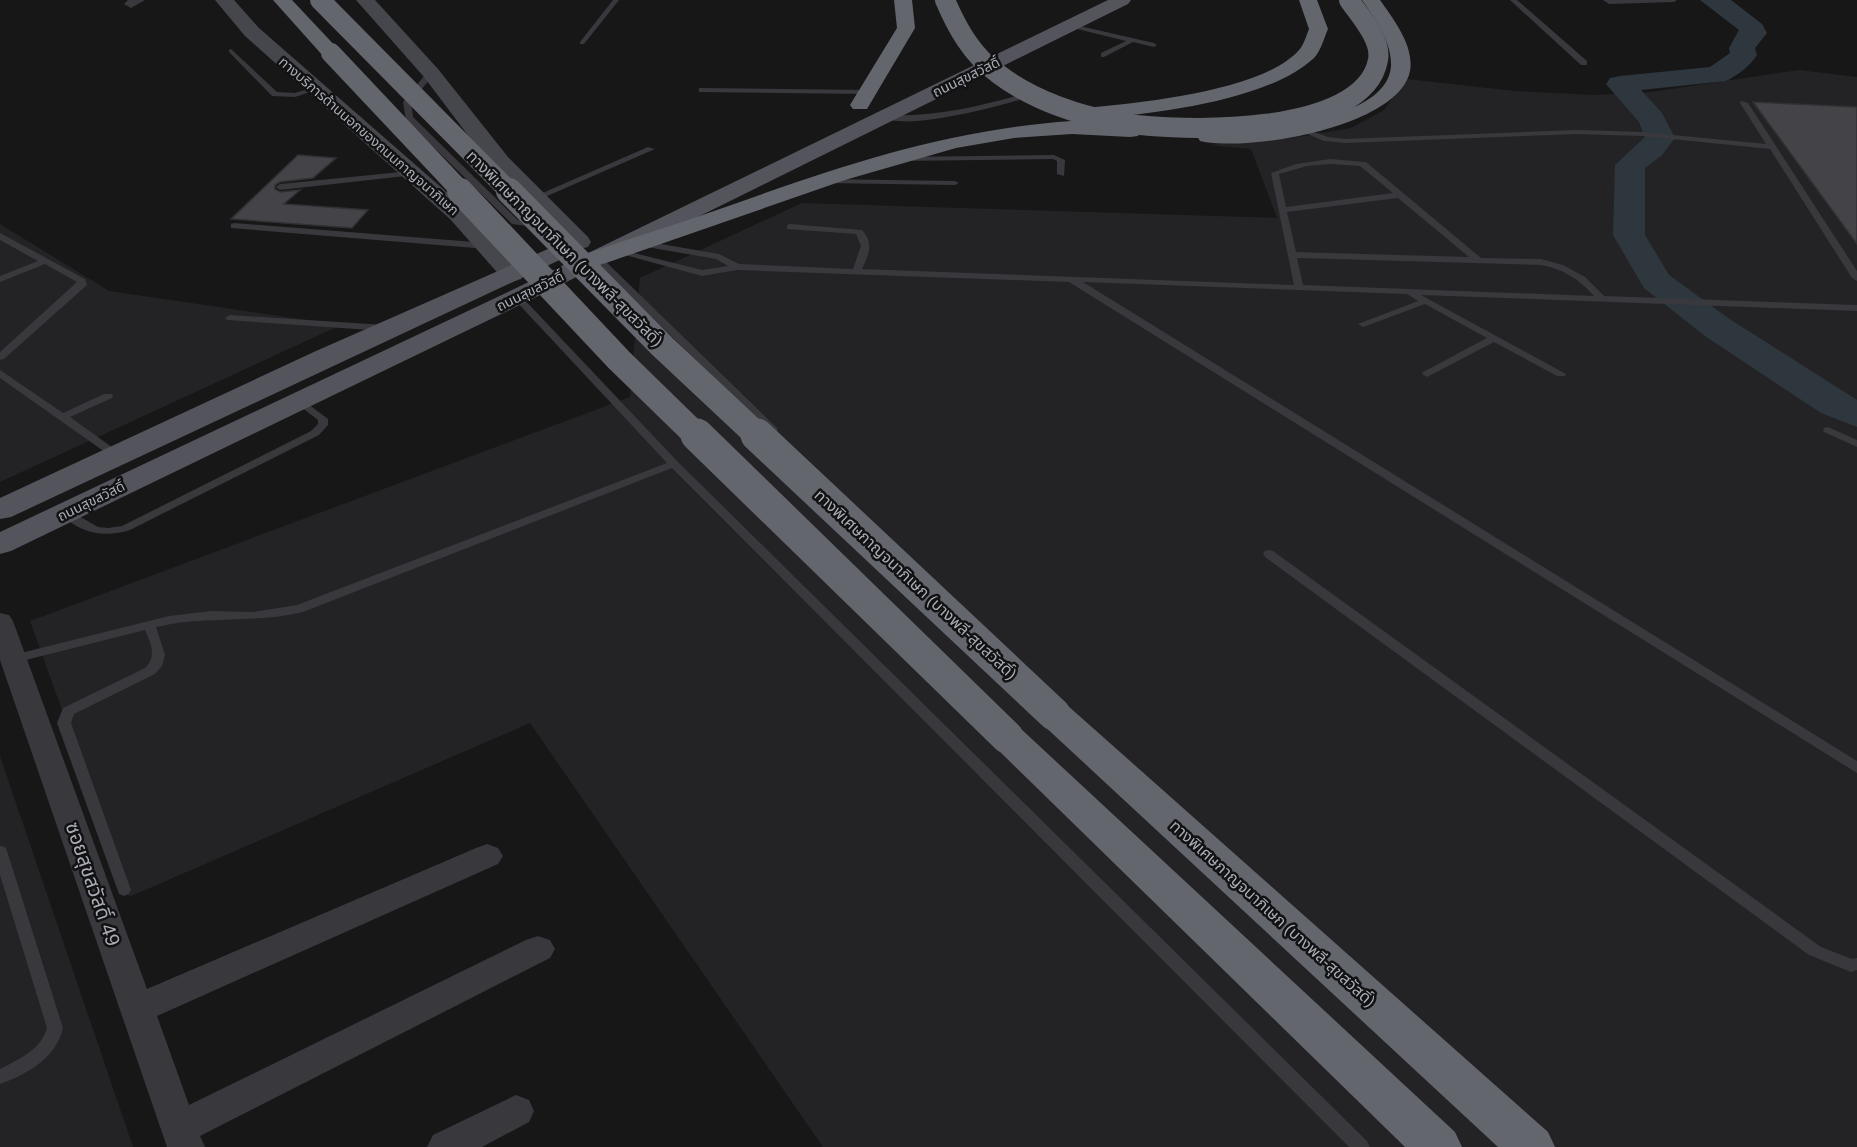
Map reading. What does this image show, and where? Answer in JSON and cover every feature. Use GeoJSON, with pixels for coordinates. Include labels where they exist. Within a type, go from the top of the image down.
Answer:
{"type":"FeatureCollection","features":[{"type":"Feature","properties":{"kind":"highway","name":"ทางพิเศษกาญจนาภิเษก (บางพลี-สุขสวัสดิ์)"},"geometry":{"type":"LineString","coordinates":[[270,0],[287,6],[619,360],[1007,737],[1438,1147]]}},
{"type":"Feature","properties":{"kind":"highway","name":"ทางพิเศษกาญจนาภิเษก (บางพลี-สุขสวัสดิ์)"},"geometry":{"type":"LineString","coordinates":[[320,0],[663,347],[1054,714],[1531,1147]]}},
{"type":"Feature","properties":{"kind":"highway"},"geometry":{"type":"LineString","coordinates":[[864,99],[906,28],[903,0]]}},
{"type":"Feature","properties":{"kind":"highway"},"geometry":{"type":"LineString","coordinates":[[945,0],[957,29],[981,59],[1006,81],[1041,98],[1071,110],[1123,123],[1173,129],[1227,129],[1269,124],[1319,113],[1349,100],[1371,80],[1378,60],[1371,35],[1348,0]]}},
{"type":"Feature","properties":{"kind":"highway"},"geometry":{"type":"LineString","coordinates":[[670,234],[805,173],[872,148],[936,133],[990,124],[1169,106],[1217,95],[1270,77],[1290,66],[1312,48],[1318,34],[1318,20],[1308,0]]}},
{"type":"Feature","properties":{"kind":"highway"},"geometry":{"type":"LineString","coordinates":[[598,250],[644,244],[920,149],[973,139],[1075,126],[1220,137],[1300,129],[1332,122],[1370,107],[1389,90],[1399,76],[1400,61],[1393,32],[1371,0]]}},
{"type":"Feature","properties":{"kind":"main road","name":"ทางบริการด้านนอกของถนนกาญจนาภิเษก"},"geometry":{"type":"LineString","coordinates":[[224,0],[252,32],[458,214],[487,246],[514,286]]}},
{"type":"Feature","properties":{"kind":"main road"},"geometry":{"type":"LineString","coordinates":[[365,0],[431,72],[500,162],[561,224],[598,250]]}},
{"type":"Feature","properties":{"kind":"main road","name":"ถนนสุขสวัสดิ์"},"geometry":{"type":"LineString","coordinates":[[0,510],[389,329],[514,286],[598,250],[886,117],[1122,0]]}},
{"type":"Feature","properties":{"kind":"main road","name":"ถนนสุขสวัสดิ์"},"geometry":{"type":"LineString","coordinates":[[952,60],[993,40]]}},
{"type":"Feature","properties":{"kind":"main road"},"geometry":{"type":"LineString","coordinates":[[713,177],[864,99],[891,90]]}},
{"type":"Feature","properties":{"kind":"main road","name":"ถนนสุขสวัสดิ์"},"geometry":{"type":"LineString","coordinates":[[598,250],[608,228]]}},
{"type":"Feature","properties":{"kind":"main road","name":"ถนนสุขสวัสดิ์"},"geometry":{"type":"LineString","coordinates":[[0,544],[300,401],[514,286]]}},
{"type":"Feature","properties":{"kind":"street","name":"ซอยสุขสวัสดิ์ 49"},"geometry":{"type":"LineString","coordinates":[[0,621],[183,1138]]}},
{"type":"Feature","properties":{"kind":"street"},"geometry":{"type":"LineString","coordinates":[[137,1009],[487,856]]}},
{"type":"Feature","properties":{"kind":"street"},"geometry":{"type":"LineString","coordinates":[[183,1138],[538,948]]}},
{"type":"Feature","properties":{"kind":"street"},"geometry":{"type":"LineString","coordinates":[[446,1147],[516,1112]]}},
{"type":"Feature","properties":{"kind":"lane"},"geometry":{"type":"LineString","coordinates":[[582,43],[616,0]]}},
{"type":"Feature","properties":{"kind":"lane"},"geometry":{"type":"LineString","coordinates":[[1513,0],[1584,63]]}},
{"type":"Feature","properties":{"kind":"lane"},"geometry":{"type":"LineString","coordinates":[[1606,0],[1609,2],[1674,0]]}},
{"type":"Feature","properties":{"kind":"lane"},"geometry":{"type":"LineString","coordinates":[[1071,26],[1154,45]]}},
{"type":"Feature","properties":{"kind":"lane"},"geometry":{"type":"LineString","coordinates":[[1104,55],[1132,40]]}},
{"type":"Feature","properties":{"kind":"lane"},"geometry":{"type":"LineString","coordinates":[[231,51],[275,94],[296,95],[315,89]]}},
{"type":"Feature","properties":{"kind":"lane"},"geometry":{"type":"LineString","coordinates":[[431,72],[407,102],[409,118],[515,222],[534,226],[561,224]]}},
{"type":"Feature","properties":{"kind":"lane"},"geometry":{"type":"LineString","coordinates":[[702,90],[864,99]]}},
{"type":"Feature","properties":{"kind":"lane"},"geometry":{"type":"LineString","coordinates":[[886,117],[932,119],[987,108],[1016,98]]}},
{"type":"Feature","properties":{"kind":"lane"},"geometry":{"type":"LineString","coordinates":[[1744,103],[1857,278]]}},
{"type":"Feature","properties":{"kind":"lane"},"geometry":{"type":"LineString","coordinates":[[1300,129],[1327,139],[1345,141],[1518,133],[1655,135],[1773,147]]}},
{"type":"Feature","properties":{"kind":"lane"},"geometry":{"type":"LineString","coordinates":[[535,198],[651,149]]}},
{"type":"Feature","properties":{"kind":"lane"},"geometry":{"type":"LineString","coordinates":[[889,159],[1054,157],[1060,160],[1061,174]]}},
{"type":"Feature","properties":{"kind":"lane"},"geometry":{"type":"LineString","coordinates":[[1299,287],[1275,173],[1329,161],[1343,159],[1363,164],[1477,259]]}},
{"type":"Feature","properties":{"kind":"lane"},"geometry":{"type":"LineString","coordinates":[[280,187],[411,173]]}},
{"type":"Feature","properties":{"kind":"lane"},"geometry":{"type":"LineString","coordinates":[[823,181],[955,183]]}},
{"type":"Feature","properties":{"kind":"lane"},"geometry":{"type":"LineString","coordinates":[[1283,210],[1400,195]]}},
{"type":"Feature","properties":{"kind":"lane"},"geometry":{"type":"LineString","coordinates":[[234,226],[487,246]]}},
{"type":"Feature","properties":{"kind":"lane"},"geometry":{"type":"LineString","coordinates":[[790,227],[859,232],[864,236],[867,246],[857,271]]}},
{"type":"Feature","properties":{"kind":"lane"},"geometry":{"type":"LineString","coordinates":[[0,236],[81,281],[81,289],[0,357]]}},
{"type":"Feature","properties":{"kind":"lane"},"geometry":{"type":"LineString","coordinates":[[644,244],[719,257],[737,267]]}},
{"type":"Feature","properties":{"kind":"lane"},"geometry":{"type":"LineString","coordinates":[[598,250],[702,273],[737,267],[1857,308]]}},
{"type":"Feature","properties":{"kind":"lane"},"geometry":{"type":"LineString","coordinates":[[598,250],[956,609],[1206,833]]}},
{"type":"Feature","properties":{"kind":"lane"},"geometry":{"type":"LineString","coordinates":[[1293,255],[1541,262],[1561,266],[1586,279],[1602,299]]}},
{"type":"Feature","properties":{"kind":"lane"},"geometry":{"type":"LineString","coordinates":[[0,279],[46,261]]}},
{"type":"Feature","properties":{"kind":"lane"},"geometry":{"type":"LineString","coordinates":[[1070,278],[1857,768]]}},
{"type":"Feature","properties":{"kind":"lane"},"geometry":{"type":"LineString","coordinates":[[514,286],[674,464],[1361,1147]]}},
{"type":"Feature","properties":{"kind":"lane"},"geometry":{"type":"LineString","coordinates":[[1407,291],[1561,374]]}},
{"type":"Feature","properties":{"kind":"lane"},"geometry":{"type":"LineString","coordinates":[[1363,324],[1426,302]]}},
{"type":"Feature","properties":{"kind":"lane"},"geometry":{"type":"LineString","coordinates":[[230,318],[389,329]]}},
{"type":"Feature","properties":{"kind":"lane"},"geometry":{"type":"LineString","coordinates":[[1427,374],[1494,338]]}},
{"type":"Feature","properties":{"kind":"lane"},"geometry":{"type":"LineString","coordinates":[[0,373],[64,416],[116,455]]}},
{"type":"Feature","properties":{"kind":"lane"},"geometry":{"type":"LineString","coordinates":[[64,416],[108,396]]}},
{"type":"Feature","properties":{"kind":"lane"},"geometry":{"type":"LineString","coordinates":[[66,513],[95,531],[111,534],[126,528],[315,433],[323,425],[323,418],[300,401]]}},
{"type":"Feature","properties":{"kind":"lane"},"geometry":{"type":"LineString","coordinates":[[1828,430],[1857,444]]}},
{"type":"Feature","properties":{"kind":"lane"},"geometry":{"type":"LineString","coordinates":[[14,659],[149,625],[211,615],[253,616],[298,609],[674,464]]}},
{"type":"Feature","properties":{"kind":"lane"},"geometry":{"type":"LineString","coordinates":[[1269,554],[1815,951],[1851,966],[1857,964]]}},
{"type":"Feature","properties":{"kind":"lane"},"geometry":{"type":"LineString","coordinates":[[124,890],[64,723],[68,711],[150,671],[159,663],[160,656],[149,625]]}},
{"type":"Feature","properties":{"kind":"lane"},"geometry":{"type":"LineString","coordinates":[[0,851],[55,1028],[54,1038],[41,1054],[0,1077]]}},
{"type":"Feature","properties":{"kind":"shaded area"},"geometry":{"type":"Polygon","coordinates":[[[1799,70],[1857,77],[1857,1147],[823,1147],[530,723],[129,897],[30,621],[630,397],[640,278],[802,203],[1277,218],[1251,149],[1208,145],[1292,138],[1351,128],[1384,110],[1406,79],[1515,91],[1595,95],[1651,92],[1799,70]]]}},
{"type":"Feature","properties":{"kind":"shaded area"},"geometry":{"type":"Polygon","coordinates":[[[0,224],[109,291],[341,325],[0,482],[0,224]]]}},
{"type":"Feature","properties":{"kind":"shaded area"},"geometry":{"type":"Polygon","coordinates":[[[0,756],[133,1147],[0,1147],[0,756]]]}},
{"type":"Feature","properties":{"kind":"building"},"geometry":{"type":"Polygon","coordinates":[[[1753,102],[1857,107],[1857,244],[1753,102]]]}},
{"type":"Feature","properties":{"kind":"building"},"geometry":{"type":"Polygon","coordinates":[[[298,155],[336,158],[313,178],[280,182],[275,185],[275,189],[280,192],[300,190],[284,204],[368,210],[352,228],[231,219],[298,155]]]}},
{"type":"Feature","properties":{"kind":"waterway"},"geometry":{"type":"LineString","coordinates":[[1712,0],[1729,9],[1753,29],[1754,33],[1748,36],[1742,48],[1744,55],[1728,69],[1716,75],[1620,84],[1652,119],[1660,138],[1651,149],[1630,165],[1629,235],[1656,281],[1718,328],[1835,405],[1857,415]]}}]}
